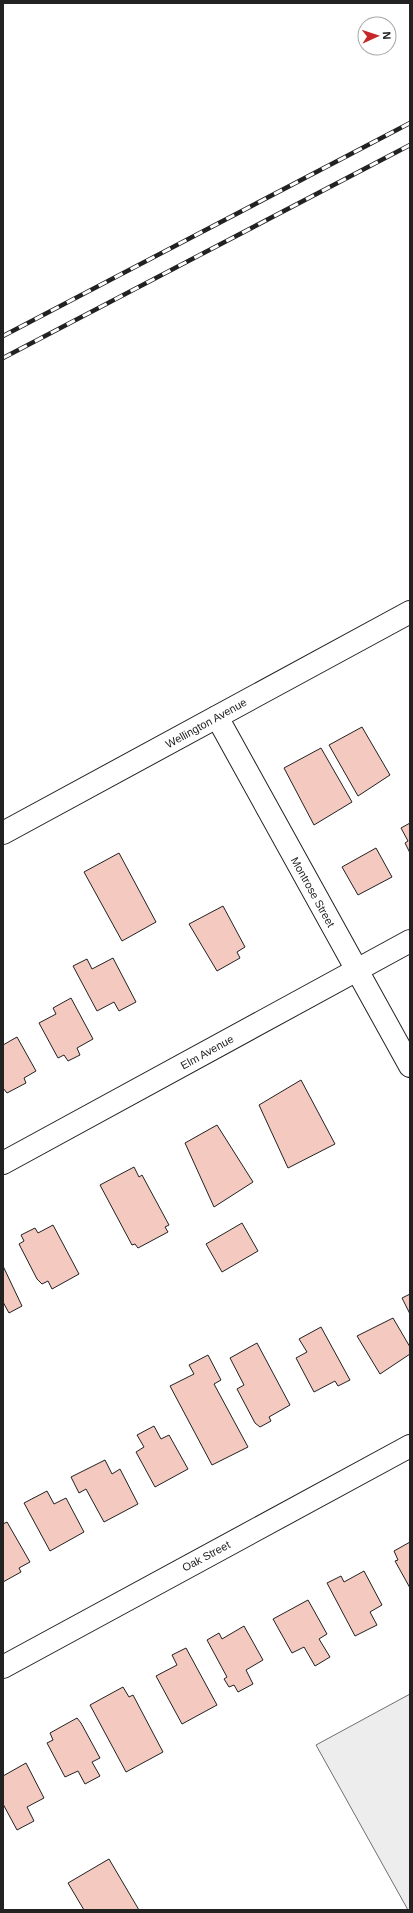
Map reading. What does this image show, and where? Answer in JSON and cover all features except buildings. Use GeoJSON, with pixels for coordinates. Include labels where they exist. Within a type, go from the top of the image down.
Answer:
{"type":"FeatureCollection","features":[{"type":"Feature","properties":{"kind":"street","name":"Wellington Avenue"},"geometry":{"type":"LineString","coordinates":[[3,833],[410,612]]}},
{"type":"Feature","properties":{"kind":"street","name":"Montrose Street"},"geometry":{"type":"LineString","coordinates":[[217,717],[410,1066]]}},
{"type":"Feature","properties":{"kind":"street","name":"Elm Avenue"},"geometry":{"type":"LineString","coordinates":[[3,1163],[410,941]]}},
{"type":"Feature","properties":{"kind":"street","name":"Oak Street"},"geometry":{"type":"LineString","coordinates":[[3,1667],[410,1446]]}},
{"type":"Feature","properties":{"kind":"shaded area"},"geometry":{"type":"Polygon","coordinates":[[[410,1694],[410,1910],[408,1910],[316,1745],[410,1694]]]}},
{"type":"Feature","properties":{"kind":"railway"},"geometry":{"type":"LineString","coordinates":[[3,336],[410,123]]}},
{"type":"Feature","properties":{"kind":"railway"},"geometry":{"type":"LineString","coordinates":[[3,358],[410,145]]}}]}
